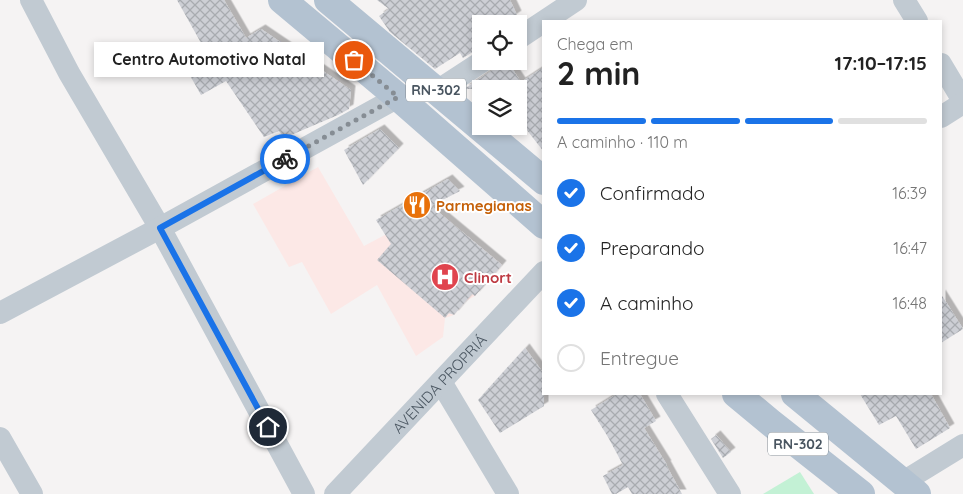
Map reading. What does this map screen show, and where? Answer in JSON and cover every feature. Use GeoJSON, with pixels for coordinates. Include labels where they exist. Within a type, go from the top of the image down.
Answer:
{"type":"FeatureCollection","features":[{"type":"Feature","properties":{"kind":"main road","name":"RN-302"},"geometry":{"type":"LineString","coordinates":[[282,0],[398,97],[542,223]]}},
{"type":"Feature","properties":{"kind":"main road","name":"RN-302"},"geometry":{"type":"LineString","coordinates":[[328,0],[542,179]]}},
{"type":"Feature","properties":{"kind":"main road","name":"RN-302"},"geometry":{"type":"LineString","coordinates":[[737,395],[860,494]]}},
{"type":"Feature","properties":{"kind":"main road","name":"RN-302"},"geometry":{"type":"LineString","coordinates":[[796,395],[910,488]]}},
{"type":"Feature","properties":{"kind":"main road"},"geometry":{"type":"LineString","coordinates":[[776,428],[800,421],[808,423],[860,465],[910,488]]}},
{"type":"Feature","properties":{"kind":"street"},"geometry":{"type":"LineString","coordinates":[[31,0],[69,73],[160,228],[304,494]]}},
{"type":"Feature","properties":{"kind":"street"},"geometry":{"type":"LineString","coordinates":[[546,20],[576,0]]}},
{"type":"Feature","properties":{"kind":"street"},"geometry":{"type":"LineString","coordinates":[[904,0],[916,20]]}},
{"type":"Feature","properties":{"kind":"street"},"geometry":{"type":"LineString","coordinates":[[527,33],[542,23]]}},
{"type":"Feature","properties":{"kind":"street"},"geometry":{"type":"LineString","coordinates":[[942,66],[963,102],[942,116]]}},
{"type":"Feature","properties":{"kind":"street"},"geometry":{"type":"LineString","coordinates":[[437,92],[472,68]]}},
{"type":"Feature","properties":{"kind":"street"},"geometry":{"type":"LineString","coordinates":[[0,313],[160,228],[398,97]]}},
{"type":"Feature","properties":{"kind":"street","name":"AVENIDA PROPRIÁ"},"geometry":{"type":"LineString","coordinates":[[334,494],[542,274]]}},
{"type":"Feature","properties":{"kind":"street"},"geometry":{"type":"LineString","coordinates":[[441,382],[508,494]]}},
{"type":"Feature","properties":{"kind":"street"},"geometry":{"type":"LineString","coordinates":[[669,395],[730,494]]}},
{"type":"Feature","properties":{"kind":"street"},"geometry":{"type":"LineString","coordinates":[[721,395],[759,426],[776,428]]}},
{"type":"Feature","properties":{"kind":"street"},"geometry":{"type":"LineString","coordinates":[[0,438],[32,494]]}},
{"type":"Feature","properties":{"kind":"street"},"geometry":{"type":"LineString","coordinates":[[910,488],[963,445]]}},
{"type":"Feature","properties":{"kind":"shaded area"},"geometry":{"type":"Polygon","coordinates":[[[318,167],[364,246],[434,209],[502,265],[475,296],[466,301],[454,315],[445,318],[443,337],[416,356],[377,285],[331,314],[302,262],[289,267],[253,204],[318,167]]]}},
{"type":"Feature","properties":{"kind":"green space"},"geometry":{"type":"Polygon","coordinates":[[[800,472],[814,494],[763,494],[800,472]]]}},
{"type":"Feature","properties":{"kind":"building"},"geometry":{"type":"Polygon","coordinates":[[[177,0],[224,0],[246,38],[261,29],[351,90],[349,109],[284,138],[279,131],[264,137],[226,81],[201,95],[188,72],[210,59],[177,0]]]}},
{"type":"Feature","properties":{"kind":"building"},"geometry":{"type":"Polygon","coordinates":[[[377,0],[510,0],[517,15],[472,15],[472,52],[463,58],[460,53],[435,69],[390,32],[379,16],[389,9],[377,0]]]}},
{"type":"Feature","properties":{"kind":"building"},"geometry":{"type":"Polygon","coordinates":[[[542,68],[542,149],[527,130],[527,80],[524,80],[542,68]]]}},
{"type":"Feature","properties":{"kind":"building"},"geometry":{"type":"Polygon","coordinates":[[[492,70],[513,70],[520,80],[478,80],[492,70]]]}},
{"type":"Feature","properties":{"kind":"building"},"geometry":{"type":"Polygon","coordinates":[[[472,84],[472,89],[464,89],[472,84]]]}},
{"type":"Feature","properties":{"kind":"building"},"geometry":{"type":"Polygon","coordinates":[[[380,129],[399,148],[363,185],[344,150],[380,129]]]}},
{"type":"Feature","properties":{"kind":"building","name":"Clinort"},"geometry":{"type":"Polygon","coordinates":[[[448,179],[460,191],[431,206],[502,265],[475,296],[472,294],[454,315],[449,313],[445,318],[377,260],[391,244],[376,220],[448,179]]]}},
{"type":"Feature","properties":{"kind":"building"},"geometry":{"type":"Polygon","coordinates":[[[942,296],[963,329],[942,342],[942,296]]]}},
{"type":"Feature","properties":{"kind":"building"},"geometry":{"type":"Polygon","coordinates":[[[525,348],[542,371],[544,406],[500,433],[478,400],[525,348]]]}},
{"type":"Feature","properties":{"kind":"building"},"geometry":{"type":"Polygon","coordinates":[[[615,395],[641,395],[656,421],[644,428],[682,494],[632,494],[628,487],[616,494],[612,494],[603,476],[623,465],[591,410],[615,395]]]}},
{"type":"Feature","properties":{"kind":"building"},"geometry":{"type":"Polygon","coordinates":[[[861,395],[932,395],[950,428],[916,449],[896,416],[879,425],[861,395]]]}},
{"type":"Feature","properties":{"kind":"building"},"geometry":{"type":"Polygon","coordinates":[[[716,435],[731,452],[723,458],[711,439],[716,435]]]}},
{"type":"Feature","properties":{"kind":"way so far"},"geometry":{"type":"LineString","coordinates":[[285,159],[398,97],[354,60]]}},
{"type":"Feature","properties":{"kind":"place","name":"Centro Automotivo Natal"},"geometry":{"type":"Point","coordinates":[354,60]}},
{"type":"Feature","properties":{"kind":"place","name":"Parmegianas"},"geometry":{"type":"Point","coordinates":[417,205]}},
{"type":"Feature","properties":{"kind":"place","name":"Clinort"},"geometry":{"type":"Point","coordinates":[445,277]}},
{"type":"Feature","properties":{"kind":"route"},"geometry":{"type":"LineString","coordinates":[[268,427],[160,228],[285,159]]}}]}
